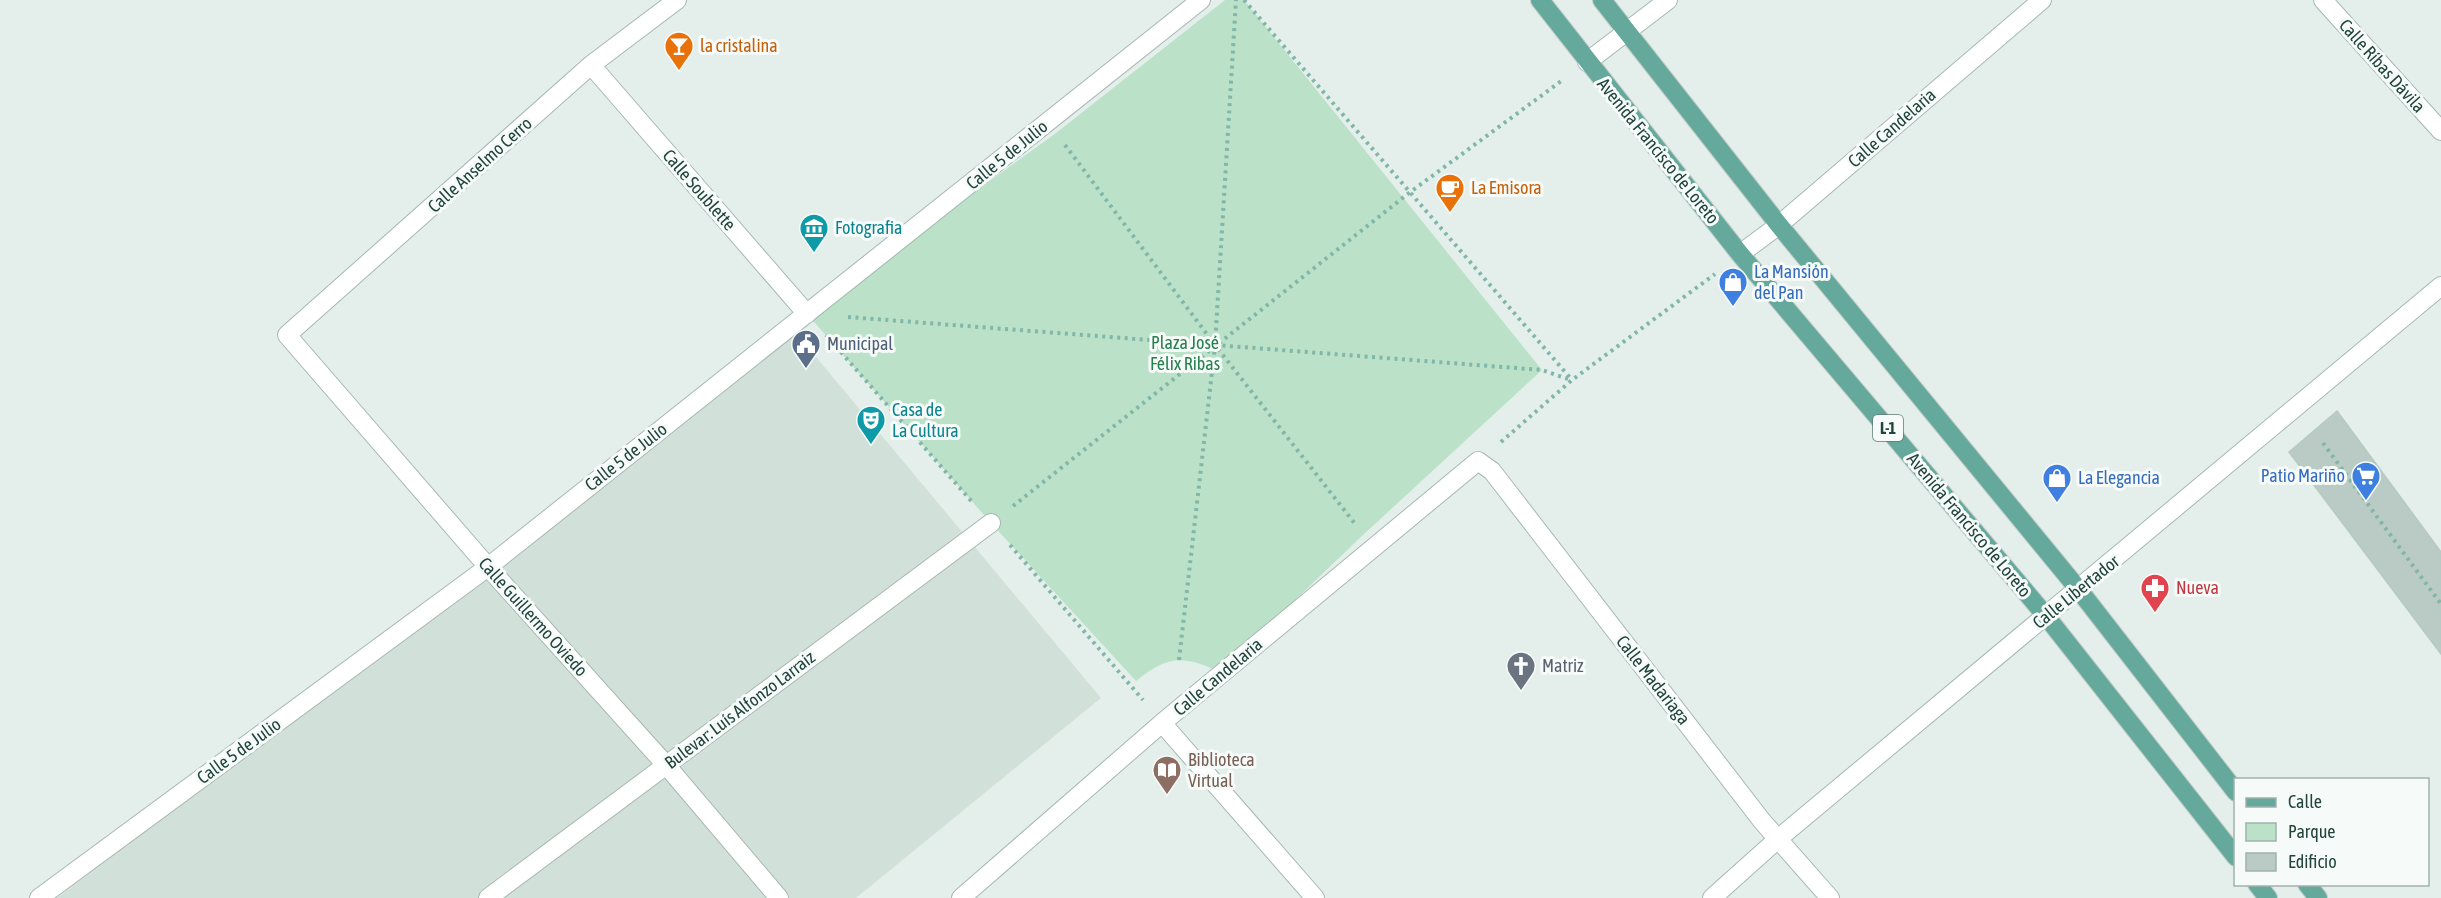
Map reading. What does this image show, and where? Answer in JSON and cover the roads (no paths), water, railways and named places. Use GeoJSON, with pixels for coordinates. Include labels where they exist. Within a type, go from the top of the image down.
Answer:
{"type":"FeatureCollection","features":[{"type":"Feature","properties":{"kind":"main road","name":"Avenida Francisco de Loreto"},"geometry":{"type":"LineString","coordinates":[[1540,0],[1740,254],[2046,616],[2234,856]]}},
{"type":"Feature","properties":{"kind":"main road","name":"L-1"},"geometry":{"type":"LineString","coordinates":[[1602,0],[1779,225],[2079,590],[2234,791]]}},
{"type":"Feature","properties":{"kind":"main road"},"geometry":{"type":"LineString","coordinates":[[2258,886],[2268,898]]}},
{"type":"Feature","properties":{"kind":"main road"},"geometry":{"type":"LineString","coordinates":[[2308,886],[2318,898]]}},
{"type":"Feature","properties":{"kind":"street","name":"Calle Anselmo Cerro"},"geometry":{"type":"LineString","coordinates":[[287,335],[591,66],[677,0]]}},
{"type":"Feature","properties":{"kind":"street","name":"Calle 5 de Julio"},"geometry":{"type":"LineString","coordinates":[[39,898],[488,567],[1201,0]]}},
{"type":"Feature","properties":{"kind":"street"},"geometry":{"type":"LineString","coordinates":[[1587,62],[1668,0]]}},
{"type":"Feature","properties":{"kind":"street","name":"Calle Candelaria"},"geometry":{"type":"LineString","coordinates":[[1740,254],[1779,225],[2042,0]]}},
{"type":"Feature","properties":{"kind":"street","name":"Calle Ríbas Dávila"},"geometry":{"type":"LineString","coordinates":[[2323,0],[2441,131]]}},
{"type":"Feature","properties":{"kind":"street","name":"Calle Soublette"},"geometry":{"type":"LineString","coordinates":[[591,66],[807,314]]}},
{"type":"Feature","properties":{"kind":"street","name":"Calle Libertador"},"geometry":{"type":"LineString","coordinates":[[1712,898],[1779,838],[2441,286]]}},
{"type":"Feature","properties":{"kind":"street","name":"Calle Guillermo Oviedo"},"geometry":{"type":"LineString","coordinates":[[287,335],[488,567],[666,765],[779,898]]}},
{"type":"Feature","properties":{"kind":"street","name":"Calle Candelaria"},"geometry":{"type":"LineString","coordinates":[[961,898],[1162,723],[1478,461]]}},
{"type":"Feature","properties":{"kind":"street","name":"Calle Madariaga"},"geometry":{"type":"LineString","coordinates":[[1478,461],[1492,471],[1762,821],[1830,898]]}},
{"type":"Feature","properties":{"kind":"street","name":"Bulevar: Luís Alfonzo Larraiz"},"geometry":{"type":"LineString","coordinates":[[488,898],[991,523]]}},
{"type":"Feature","properties":{"kind":"street"},"geometry":{"type":"LineString","coordinates":[[1162,723],[1315,898]]}},
{"type":"Feature","properties":{"kind":"place","name":"la cristalina"},"geometry":{"type":"Point","coordinates":[679,72]}},
{"type":"Feature","properties":{"kind":"place","name":"La Emisora"},"geometry":{"type":"Point","coordinates":[1450,214]}},
{"type":"Feature","properties":{"kind":"place","name":"Fotografia"},"geometry":{"type":"Point","coordinates":[814,254]}},
{"type":"Feature","properties":{"kind":"place","name":"La Mansión del Pan"},"geometry":{"type":"Point","coordinates":[1733,308]}},
{"type":"Feature","properties":{"kind":"place","name":"Municipal"},"geometry":{"type":"Point","coordinates":[806,370]}},
{"type":"Feature","properties":{"kind":"place","name":"Casa de La Cultura"},"geometry":{"type":"Point","coordinates":[871,446]}},
{"type":"Feature","properties":{"kind":"place","name":"Patio Mariño"},"geometry":{"type":"Point","coordinates":[2366,502]}},
{"type":"Feature","properties":{"kind":"place","name":"La Elegancia"},"geometry":{"type":"Point","coordinates":[2057,504]}},
{"type":"Feature","properties":{"kind":"place","name":"Nueva"},"geometry":{"type":"Point","coordinates":[2155,614]}},
{"type":"Feature","properties":{"kind":"place","name":"Matriz"},"geometry":{"type":"Point","coordinates":[1521,692]}},
{"type":"Feature","properties":{"kind":"place","name":"Biblioteca Virtual"},"geometry":{"type":"Point","coordinates":[1167,796]}},
{"type":"Feature","properties":{"kind":"park label","name":"Plaza José Félix Ribas"},"geometry":{"type":"Point","coordinates":[1185,353]}}]}
